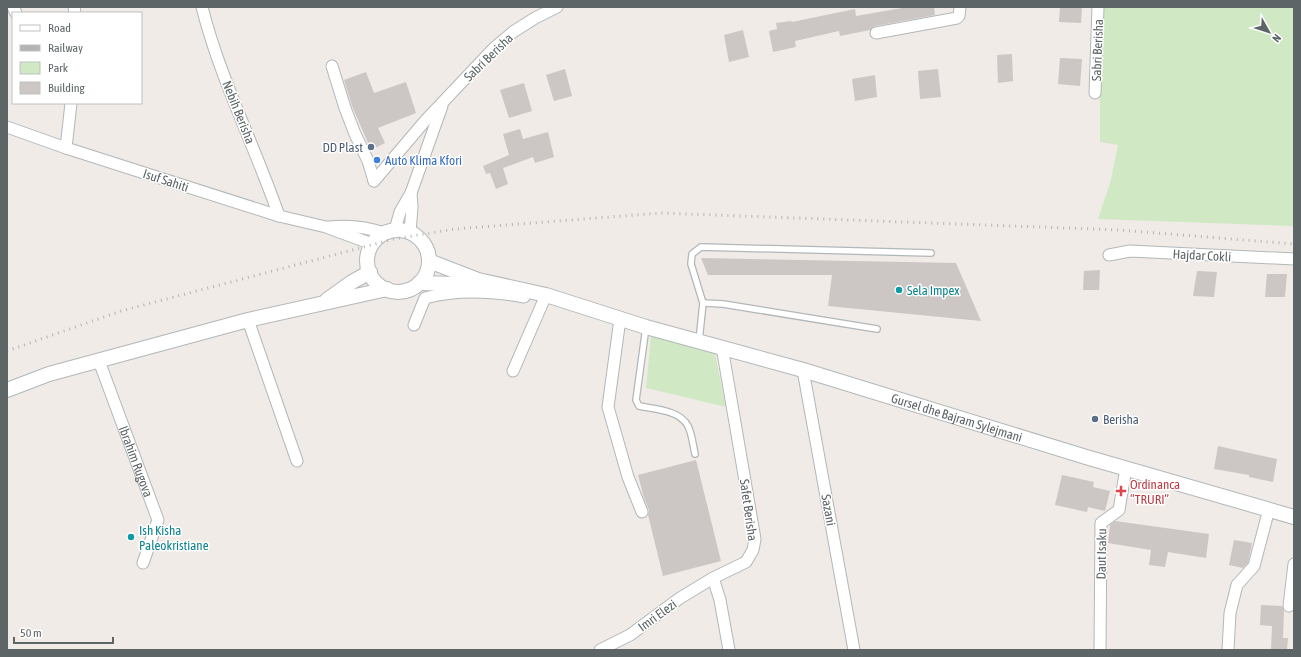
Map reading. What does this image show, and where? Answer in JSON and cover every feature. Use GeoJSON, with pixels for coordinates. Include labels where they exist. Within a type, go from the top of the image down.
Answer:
{"type":"FeatureCollection","features":[{"type":"Feature","properties":{"kind":"street","name":"Nebih Berisha"},"geometry":{"type":"LineString","coordinates":[[202,7],[227,82],[266,176],[279,216]]}},
{"type":"Feature","properties":{"kind":"street","name":"Sabri Berisha"},"geometry":{"type":"LineString","coordinates":[[332,66],[345,108],[368,161],[374,181],[444,101],[493,49],[513,32],[535,18],[557,7]]}},
{"type":"Feature","properties":{"kind":"street"},"geometry":{"type":"LineString","coordinates":[[876,33],[957,18],[959,16],[960,7]]}},
{"type":"Feature","properties":{"kind":"street","name":"Sabri Berisha"},"geometry":{"type":"LineString","coordinates":[[1095,93],[1098,7]]}},
{"type":"Feature","properties":{"kind":"street","name":"Sabri Berisha"},"geometry":{"type":"LineString","coordinates":[[390,232],[411,193],[444,101]]}},
{"type":"Feature","properties":{"kind":"street"},"geometry":{"type":"LineString","coordinates":[[66,148],[68,104]]}},
{"type":"Feature","properties":{"kind":"street","name":"Isuf Sahiti"},"geometry":{"type":"LineString","coordinates":[[7,127],[66,148],[279,216],[326,227],[372,244]]}},
{"type":"Feature","properties":{"kind":"street","name":"Sabri Berisha"},"geometry":{"type":"LineString","coordinates":[[410,232],[412,207],[411,193]]}},
{"type":"Feature","properties":{"kind":"street","name":"Isuf Sahiti"},"geometry":{"type":"LineString","coordinates":[[326,227],[344,225],[390,232]]}},
{"type":"Feature","properties":{"kind":"street"},"geometry":{"type":"LineString","coordinates":[[390,232],[410,232],[424,243],[428,252],[428,269],[424,277],[412,288],[403,291],[387,289],[374,279],[370,272],[368,258],[372,244],[378,238],[390,232]]}},
{"type":"Feature","properties":{"kind":"street","name":"Hajdar Cokli"},"geometry":{"type":"LineString","coordinates":[[1109,254],[1130,252],[1294,259]]}},
{"type":"Feature","properties":{"kind":"street","name":"Gursel dhe Bajram Sylejmani"},"geometry":{"type":"LineString","coordinates":[[429,261],[478,280],[804,370],[1126,468],[1294,517]]}},
{"type":"Feature","properties":{"kind":"street"},"geometry":{"type":"LineString","coordinates":[[324,303],[352,282],[370,272]]}},
{"type":"Feature","properties":{"kind":"street","name":"Gursel dhe Bajram Sylejmani"},"geometry":{"type":"LineString","coordinates":[[418,284],[457,284],[478,280]]}},
{"type":"Feature","properties":{"kind":"street"},"geometry":{"type":"LineString","coordinates":[[7,390],[49,374],[248,320],[387,289]]}},
{"type":"Feature","properties":{"kind":"street"},"geometry":{"type":"LineString","coordinates":[[414,325],[425,298],[438,294],[480,291],[545,298],[513,371]]}},
{"type":"Feature","properties":{"kind":"street"},"geometry":{"type":"LineString","coordinates":[[620,319],[608,406],[628,477],[642,512]]}},
{"type":"Feature","properties":{"kind":"street"},"geometry":{"type":"LineString","coordinates":[[248,320],[297,461]]}},
{"type":"Feature","properties":{"kind":"street","name":"Safet Berisha"},"geometry":{"type":"LineString","coordinates":[[713,578],[746,562],[753,550],[755,540],[722,348]]}},
{"type":"Feature","properties":{"kind":"street","name":"Ibrahim Rugova"},"geometry":{"type":"LineString","coordinates":[[99,361],[158,520],[143,563]]}},
{"type":"Feature","properties":{"kind":"street","name":"Sazani"},"geometry":{"type":"LineString","coordinates":[[804,370],[854,650]]}},
{"type":"Feature","properties":{"kind":"street","name":"Daut Isaku"},"geometry":{"type":"LineString","coordinates":[[1100,650],[1101,523],[1119,510],[1126,468]]}},
{"type":"Feature","properties":{"kind":"street"},"geometry":{"type":"LineString","coordinates":[[1228,650],[1230,613],[1237,586],[1254,566],[1269,509]]}},
{"type":"Feature","properties":{"kind":"street"},"geometry":{"type":"LineString","coordinates":[[1289,606],[1294,564]]}},
{"type":"Feature","properties":{"kind":"street"},"geometry":{"type":"LineString","coordinates":[[713,578],[720,600],[729,650]]}},
{"type":"Feature","properties":{"kind":"street","name":"Imri Elezi"},"geometry":{"type":"LineString","coordinates":[[600,650],[630,635],[680,598],[713,578]]}},
{"type":"Feature","properties":{"kind":"lane"},"geometry":{"type":"LineString","coordinates":[[699,341],[703,303],[691,264],[692,254],[701,247],[931,253]]}},
{"type":"Feature","properties":{"kind":"lane"},"geometry":{"type":"LineString","coordinates":[[703,303],[723,304],[877,329]]}},
{"type":"Feature","properties":{"kind":"lane"},"geometry":{"type":"LineString","coordinates":[[646,327],[636,400],[639,406],[653,407],[668,411],[678,416],[688,425],[695,454]]}},
{"type":"Feature","properties":{"kind":"green space"},"geometry":{"type":"Polygon","coordinates":[[[1100,7],[1294,7],[1294,226],[1098,219],[1111,180],[1118,145],[1100,142],[1100,7]]]}},
{"type":"Feature","properties":{"kind":"green space"},"geometry":{"type":"Polygon","coordinates":[[[651,336],[714,349],[726,407],[646,388],[651,336]]]}},
{"type":"Feature","properties":{"kind":"building"},"geometry":{"type":"Polygon","coordinates":[[[908,7],[934,7],[935,15],[875,26],[870,30],[840,36],[839,31],[795,41],[796,47],[773,52],[769,31],[777,29],[776,23],[792,22],[855,9],[856,16],[908,7]]]}},
{"type":"Feature","properties":{"kind":"building"},"geometry":{"type":"Polygon","coordinates":[[[1060,7],[1082,7],[1081,23],[1059,22],[1060,7]]]}},
{"type":"Feature","properties":{"kind":"building"},"geometry":{"type":"Polygon","coordinates":[[[743,30],[749,57],[729,62],[724,35],[743,30]]]}},
{"type":"Feature","properties":{"kind":"building"},"geometry":{"type":"Polygon","coordinates":[[[1012,54],[1013,81],[998,83],[997,55],[1012,54]]]}},
{"type":"Feature","properties":{"kind":"building"},"geometry":{"type":"Polygon","coordinates":[[[1060,58],[1082,59],[1080,86],[1058,84],[1060,58]]]}},
{"type":"Feature","properties":{"kind":"building"},"geometry":{"type":"Polygon","coordinates":[[[565,69],[572,96],[554,101],[546,75],[565,69]]]}},
{"type":"Feature","properties":{"kind":"building"},"geometry":{"type":"Polygon","coordinates":[[[938,69],[941,97],[920,99],[918,71],[938,69]]]}},
{"type":"Feature","properties":{"kind":"building"},"geometry":{"type":"Polygon","coordinates":[[[366,72],[374,93],[406,82],[416,113],[378,128],[385,143],[371,150],[352,106],[344,80],[366,72]]]}},
{"type":"Feature","properties":{"kind":"building"},"geometry":{"type":"Polygon","coordinates":[[[875,75],[877,97],[855,101],[852,79],[875,75]]]}},
{"type":"Feature","properties":{"kind":"building"},"geometry":{"type":"Polygon","coordinates":[[[524,83],[532,111],[509,118],[500,90],[524,83]]]}},
{"type":"Feature","properties":{"kind":"building"},"geometry":{"type":"Polygon","coordinates":[[[520,129],[523,139],[548,132],[554,157],[535,163],[533,157],[503,168],[508,184],[496,189],[490,173],[486,174],[483,166],[509,155],[503,134],[520,129]]]}},
{"type":"Feature","properties":{"kind":"building","name":"Sela Impex"},"geometry":{"type":"Polygon","coordinates":[[[701,258],[956,263],[981,321],[828,306],[832,275],[708,275],[701,258]]]}},
{"type":"Feature","properties":{"kind":"building"},"geometry":{"type":"Polygon","coordinates":[[[1100,270],[1099,290],[1083,290],[1084,271],[1100,270]]]}},
{"type":"Feature","properties":{"kind":"building"},"geometry":{"type":"Polygon","coordinates":[[[1197,271],[1217,272],[1214,297],[1193,296],[1197,271]]]}},
{"type":"Feature","properties":{"kind":"building"},"geometry":{"type":"Polygon","coordinates":[[[1267,274],[1287,274],[1285,297],[1265,297],[1267,274]]]}},
{"type":"Feature","properties":{"kind":"building"},"geometry":{"type":"Polygon","coordinates":[[[1218,446],[1277,459],[1273,482],[1249,477],[1249,475],[1214,469],[1218,446]]]}},
{"type":"Feature","properties":{"kind":"building"},"geometry":{"type":"Polygon","coordinates":[[[696,460],[721,561],[663,576],[648,515],[649,510],[638,475],[696,460]]]}},
{"type":"Feature","properties":{"kind":"building"},"geometry":{"type":"Polygon","coordinates":[[[1062,475],[1094,482],[1093,487],[1110,491],[1105,511],[1088,507],[1087,512],[1055,505],[1062,475]]]}},
{"type":"Feature","properties":{"kind":"building"},"geometry":{"type":"Polygon","coordinates":[[[1115,521],[1209,534],[1206,558],[1168,552],[1165,567],[1149,565],[1151,550],[1108,543],[1110,525],[1115,521]]]}},
{"type":"Feature","properties":{"kind":"building"},"geometry":{"type":"Polygon","coordinates":[[[1234,540],[1252,543],[1248,563],[1243,568],[1229,565],[1234,540]]]}},
{"type":"Feature","properties":{"kind":"building"},"geometry":{"type":"Polygon","coordinates":[[[1261,605],[1282,606],[1284,611],[1283,638],[1288,638],[1287,650],[1271,650],[1272,626],[1260,625],[1261,605]]]}},
{"type":"Feature","properties":{"kind":"railway"},"geometry":{"type":"LineString","coordinates":[[7,351],[121,311],[394,239],[455,229],[661,213],[1120,230],[1294,244]]}},
{"type":"Feature","properties":{"kind":"place","name":"DD Plast"},"geometry":{"type":"Point","coordinates":[371,147]}},
{"type":"Feature","properties":{"kind":"place","name":"Auto Klima Kfori"},"geometry":{"type":"Point","coordinates":[377,160]}},
{"type":"Feature","properties":{"kind":"place","name":"Sela Impex"},"geometry":{"type":"Point","coordinates":[899,290]}},
{"type":"Feature","properties":{"kind":"place","name":"Berisha"},"geometry":{"type":"Point","coordinates":[1095,419]}},
{"type":"Feature","properties":{"kind":"place","name":"Ordinanca “TRURI”"},"geometry":{"type":"Point","coordinates":[1121,491]}},
{"type":"Feature","properties":{"kind":"place","name":"Ish Kisha Paleokristiane"},"geometry":{"type":"Point","coordinates":[131,537]}}]}
